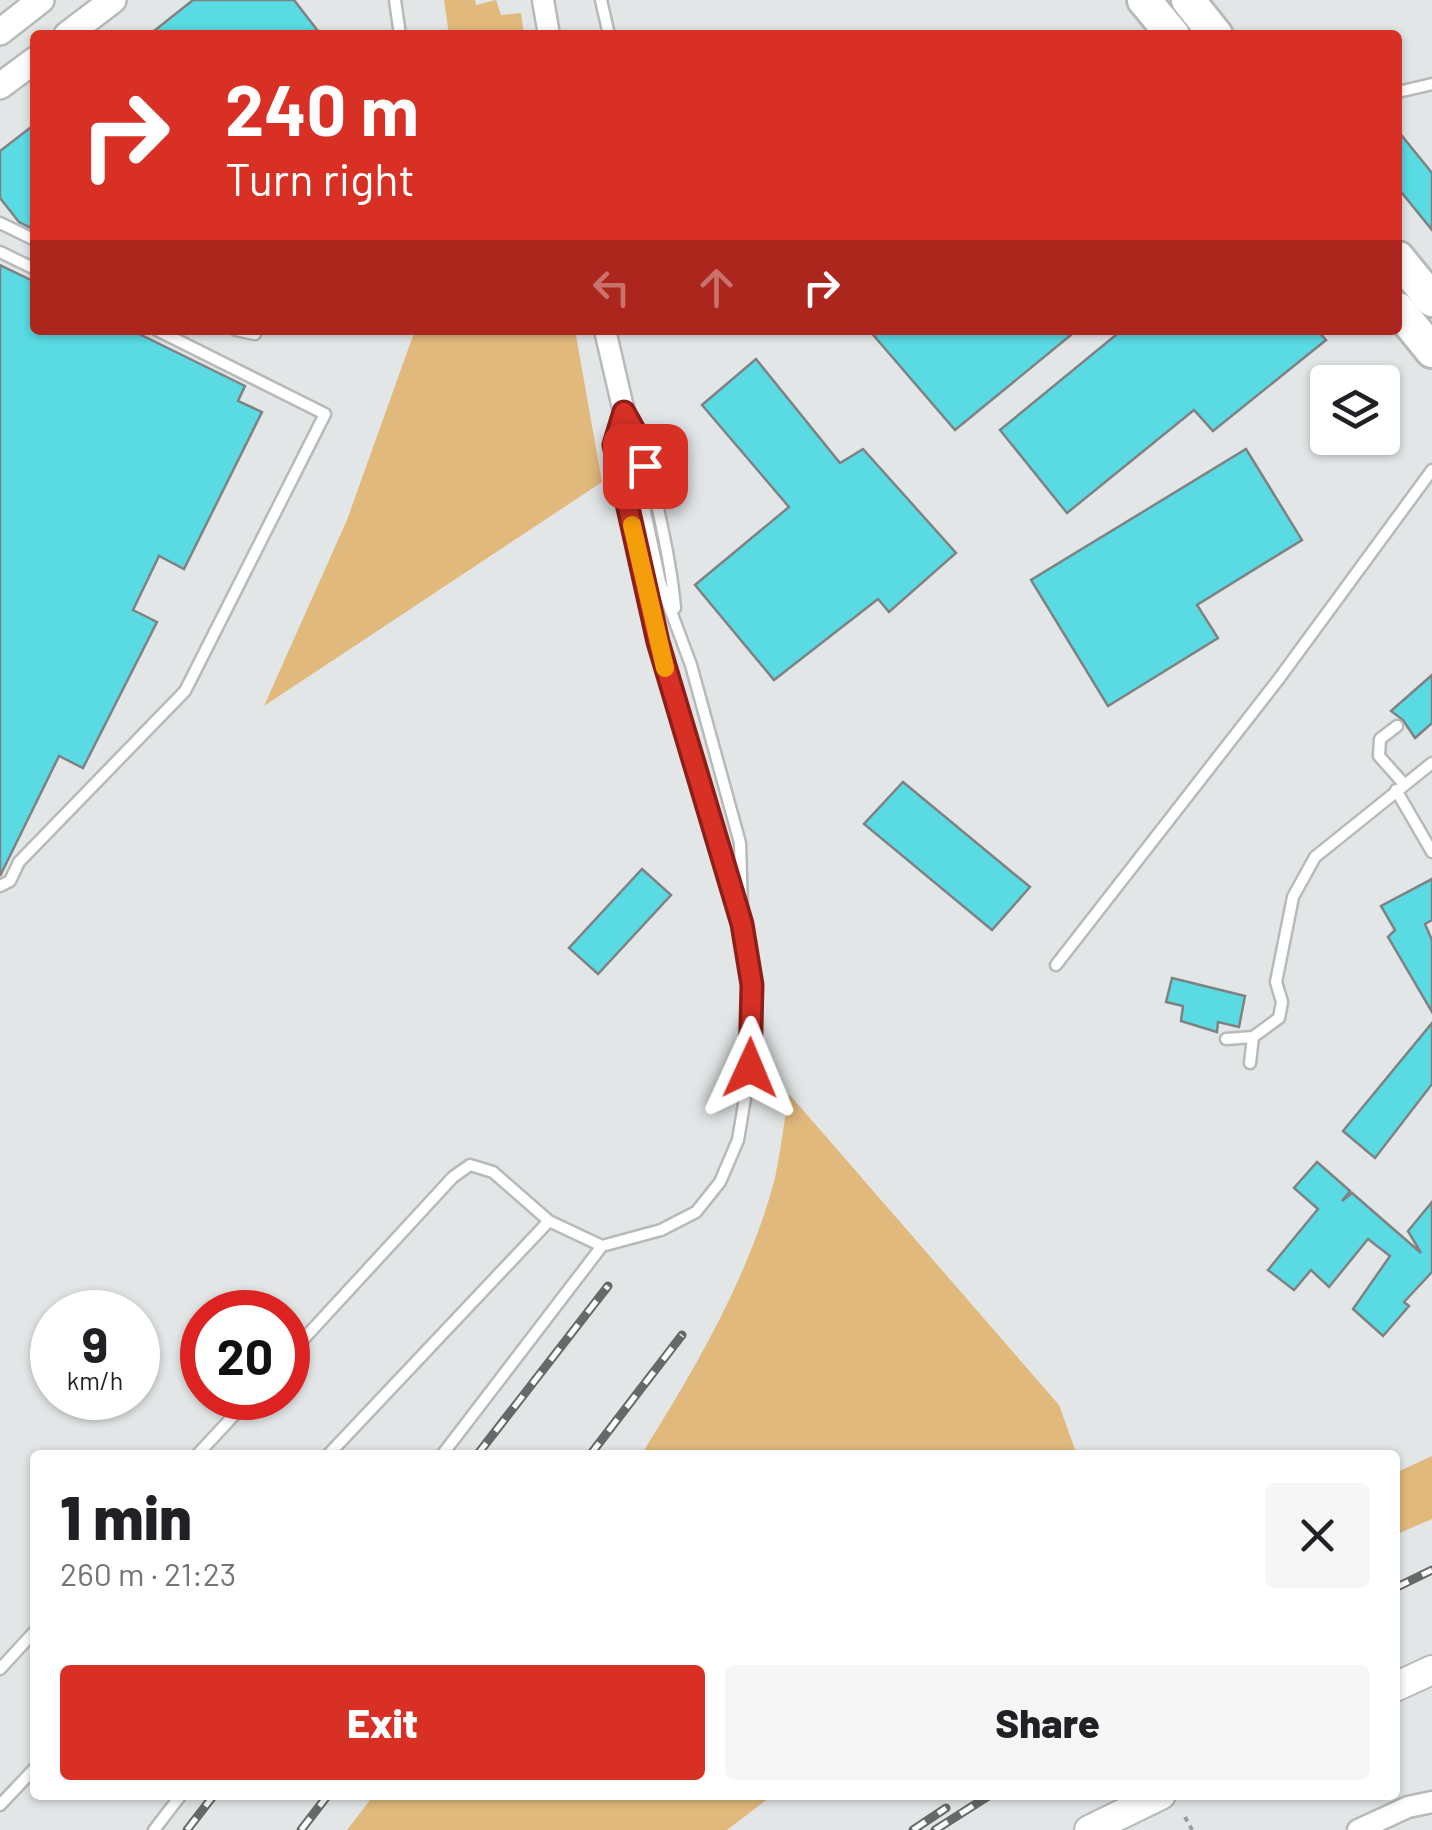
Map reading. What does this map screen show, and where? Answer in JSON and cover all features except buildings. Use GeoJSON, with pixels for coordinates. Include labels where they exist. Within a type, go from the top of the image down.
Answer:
{"type":"FeatureCollection","features":[{"type":"Feature","properties":{"kind":"highway"},"geometry":{"type":"LineString","coordinates":[[1144,0],[1169,30]]}},
{"type":"Feature","properties":{"kind":"highway"},"geometry":{"type":"LineString","coordinates":[[1188,0],[1212,30]]}},
{"type":"Feature","properties":{"kind":"highway"},"geometry":{"type":"LineString","coordinates":[[1402,263],[1432,300]]}},
{"type":"Feature","properties":{"kind":"highway"},"geometry":{"type":"LineString","coordinates":[[1402,314],[1432,352]]}},
{"type":"Feature","properties":{"kind":"main road"},"geometry":{"type":"LineString","coordinates":[[1400,1685],[1432,1670]]}},
{"type":"Feature","properties":{"kind":"main road"},"geometry":{"type":"LineString","coordinates":[[1089,1830],[1151,1800]]}},
{"type":"Feature","properties":{"kind":"street"},"geometry":{"type":"LineString","coordinates":[[0,32],[41,0]]}},
{"type":"Feature","properties":{"kind":"street"},"geometry":{"type":"LineString","coordinates":[[75,30],[114,0]]}},
{"type":"Feature","properties":{"kind":"street"},"geometry":{"type":"LineString","coordinates":[[543,0],[548,30]]}},
{"type":"Feature","properties":{"kind":"street"},"geometry":{"type":"LineString","coordinates":[[0,86],[30,64]]}},
{"type":"Feature","properties":{"kind":"street"},"geometry":{"type":"LineString","coordinates":[[606,335],[624,412]]}},
{"type":"Feature","properties":{"kind":"street"},"geometry":{"type":"LineString","coordinates":[[1358,1830],[1408,1807],[1432,1802]]}},
{"type":"Feature","properties":{"kind":"lane"},"geometry":{"type":"LineString","coordinates":[[395,0],[399,30]]}},
{"type":"Feature","properties":{"kind":"lane"},"geometry":{"type":"LineString","coordinates":[[601,0],[607,30]]}},
{"type":"Feature","properties":{"kind":"lane"},"geometry":{"type":"LineString","coordinates":[[1402,91],[1432,84]]}},
{"type":"Feature","properties":{"kind":"lane"},"geometry":{"type":"LineString","coordinates":[[0,223],[30,238]]}},
{"type":"Feature","properties":{"kind":"lane"},"geometry":{"type":"LineString","coordinates":[[0,252],[30,267]]}},
{"type":"Feature","properties":{"kind":"lane"},"geometry":{"type":"LineString","coordinates":[[0,886],[10,881],[19,862],[185,691],[325,414],[166,335]]}},
{"type":"Feature","properties":{"kind":"lane"},"geometry":{"type":"LineString","coordinates":[[624,412],[642,454],[672,576],[676,620],[740,844],[742,924]]}},
{"type":"Feature","properties":{"kind":"lane"},"geometry":{"type":"LineString","coordinates":[[446,1450],[602,1246],[662,1230],[696,1212],[726,1168],[738,1140],[750,1068],[752,985],[742,924],[658,642],[614,445],[624,412]]}},
{"type":"Feature","properties":{"kind":"lane"},"geometry":{"type":"LineString","coordinates":[[1056,965],[1278,680],[1432,470]]}},
{"type":"Feature","properties":{"kind":"lane"},"geometry":{"type":"LineString","coordinates":[[1397,726],[1380,739],[1380,756],[1432,852]]}},
{"type":"Feature","properties":{"kind":"lane"},"geometry":{"type":"LineString","coordinates":[[1226,1039],[1253,1037],[1279,1018],[1282,1002],[1276,982],[1293,897],[1315,856],[1432,762]]}},
{"type":"Feature","properties":{"kind":"lane"},"geometry":{"type":"LineString","coordinates":[[1250,1064],[1253,1037]]}},
{"type":"Feature","properties":{"kind":"lane"},"geometry":{"type":"LineString","coordinates":[[310,1332],[453,1177],[470,1165],[492,1172],[548,1221],[602,1246]]}},
{"type":"Feature","properties":{"kind":"lane"},"geometry":{"type":"LineString","coordinates":[[333,1450],[548,1221]]}},
{"type":"Feature","properties":{"kind":"lane"},"geometry":{"type":"LineString","coordinates":[[202,1450],[230,1420]]}},
{"type":"Feature","properties":{"kind":"lane"},"geometry":{"type":"LineString","coordinates":[[0,1669],[30,1636]]}},
{"type":"Feature","properties":{"kind":"lane"},"geometry":{"type":"LineString","coordinates":[[0,1805],[30,1773]]}},
{"type":"Feature","properties":{"kind":"lane"},"geometry":{"type":"LineString","coordinates":[[154,1830],[177,1800]]}},
{"type":"Feature","properties":{"kind":"path"},"geometry":{"type":"LineString","coordinates":[[1185,1816],[1192,1830]]}},
{"type":"Feature","properties":{"kind":"shaded area"},"geometry":{"type":"Polygon","coordinates":[[[444,0],[475,0],[476,5],[496,0],[501,15],[521,13],[523,30],[448,30],[444,0]]]}},
{"type":"Feature","properties":{"kind":"shaded area"},"geometry":{"type":"Polygon","coordinates":[[[413,335],[576,335],[602,482],[264,706],[347,520],[413,335]]]}},
{"type":"Feature","properties":{"kind":"shaded area"},"geometry":{"type":"Polygon","coordinates":[[[789,1094],[1059,1405],[1075,1450],[644,1450],[700,1356],[735,1286],[775,1178],[789,1094]]]}},
{"type":"Feature","properties":{"kind":"shaded area"},"geometry":{"type":"Polygon","coordinates":[[[1432,1456],[1432,1519],[1400,1533],[1400,1471],[1432,1456]]]}},
{"type":"Feature","properties":{"kind":"shaded area"},"geometry":{"type":"Polygon","coordinates":[[[370,1800],[766,1800],[727,1830],[347,1830],[370,1800]]]}},
{"type":"Feature","properties":{"kind":"railway"},"geometry":{"type":"LineString","coordinates":[[481,1450],[608,1286]]}},
{"type":"Feature","properties":{"kind":"railway"},"geometry":{"type":"LineString","coordinates":[[594,1450],[682,1335]]}},
{"type":"Feature","properties":{"kind":"railway"},"geometry":{"type":"LineString","coordinates":[[1400,1586],[1432,1570]]}},
{"type":"Feature","properties":{"kind":"railway"},"geometry":{"type":"LineString","coordinates":[[187,1830],[210,1800]]}},
{"type":"Feature","properties":{"kind":"railway"},"geometry":{"type":"LineString","coordinates":[[301,1830],[324,1800]]}},
{"type":"Feature","properties":{"kind":"railway"},"geometry":{"type":"LineString","coordinates":[[935,1830],[982,1800]]}},
{"type":"Feature","properties":{"kind":"railway"},"geometry":{"type":"LineString","coordinates":[[913,1830],[946,1808]]}},
{"type":"Feature","properties":{"kind":"slow traffic"},"geometry":{"type":"LineString","coordinates":[[632,525],[665,668]]}},
{"type":"Feature","properties":{"kind":"route"},"geometry":{"type":"LineString","coordinates":[[645,466],[638,437],[624,412],[614,445],[658,642],[742,924],[752,985],[750,1068]]}}]}
